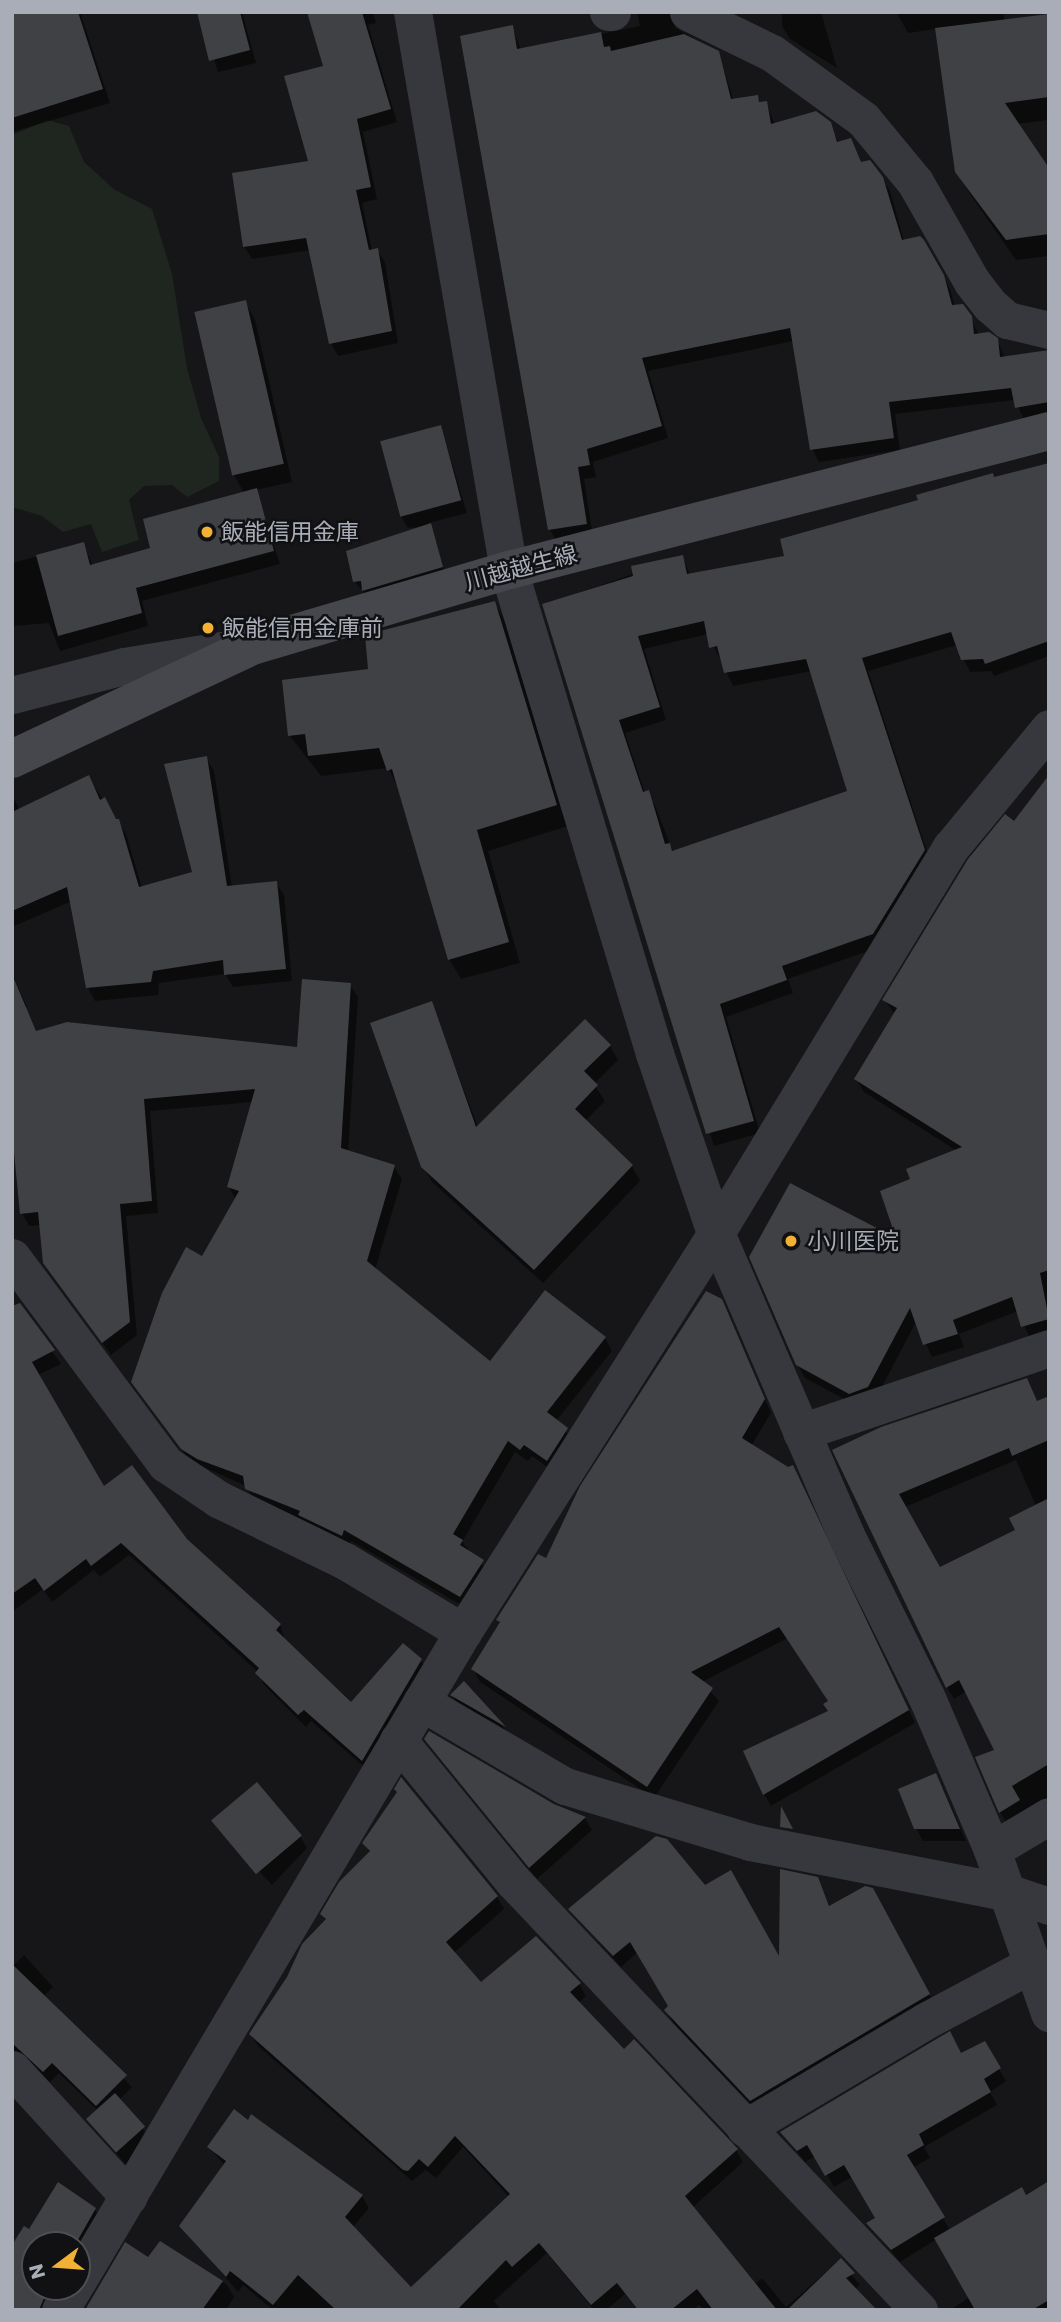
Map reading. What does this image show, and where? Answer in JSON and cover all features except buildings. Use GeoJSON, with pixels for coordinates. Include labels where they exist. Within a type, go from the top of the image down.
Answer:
{"type":"FeatureCollection","features":[{"type":"Feature","properties":{"kind":"main road","name":"川越越生線"},"geometry":{"type":"LineString","coordinates":[[12,759],[252,646],[509,570],[1049,431]]}},
{"type":"Feature","properties":{"kind":"street"},"geometry":{"type":"LineString","coordinates":[[413,12],[509,570],[655,1054],[716,1233],[845,1533],[927,1698],[992,1850],[1010,1893],[1049,2013]]}},
{"type":"Feature","properties":{"kind":"street"},"geometry":{"type":"LineString","coordinates":[[688,12],[772,53],[863,119],[915,182],[972,282],[990,305],[1007,320],[1049,330]]}},
{"type":"Feature","properties":{"kind":"street"},"geometry":{"type":"LineString","coordinates":[[12,695],[124,666],[252,646]]}},
{"type":"Feature","properties":{"kind":"street"},"geometry":{"type":"LineString","coordinates":[[91,2259],[463,1632],[716,1233],[951,847],[1049,728]]}},
{"type":"Feature","properties":{"kind":"street"},"geometry":{"type":"LineString","coordinates":[[12,1257],[166,1464],[218,1499],[345,1561],[463,1632]]}},
{"type":"Feature","properties":{"kind":"street"},"geometry":{"type":"LineString","coordinates":[[801,1432],[1049,1348]]}},
{"type":"Feature","properties":{"kind":"street"},"geometry":{"type":"LineString","coordinates":[[421,1702],[565,1786],[750,1842],[1010,1893],[1049,1906]]}},
{"type":"Feature","properties":{"kind":"street"},"geometry":{"type":"LineString","coordinates":[[398,1740],[513,1881],[919,2310]]}},
{"type":"Feature","properties":{"kind":"street"},"geometry":{"type":"LineString","coordinates":[[992,1850],[1049,1816]]}},
{"type":"Feature","properties":{"kind":"street"},"geometry":{"type":"LineString","coordinates":[[745,2128],[925,2021],[1032,1964]]}},
{"type":"Feature","properties":{"kind":"street"},"geometry":{"type":"LineString","coordinates":[[12,2069],[129,2197]]}},
{"type":"Feature","properties":{"kind":"shaded area"},"geometry":{"type":"Polygon","coordinates":[[[48,120],[69,126],[84,162],[115,190],[152,209],[172,274],[187,368],[201,418],[219,457],[219,481],[187,497],[172,485],[144,486],[129,500],[139,540],[102,552],[91,524],[63,532],[42,516],[12,507],[12,135],[48,120]]]}},
{"type":"Feature","properties":{"kind":"place","name":"飯能信用金庫"},"geometry":{"type":"Point","coordinates":[207,532]}},
{"type":"Feature","properties":{"kind":"place","name":"飯能信用金庫前"},"geometry":{"type":"Point","coordinates":[208,628]}},
{"type":"Feature","properties":{"kind":"place","name":"小川医院"},"geometry":{"type":"Point","coordinates":[791,1241]}}]}
